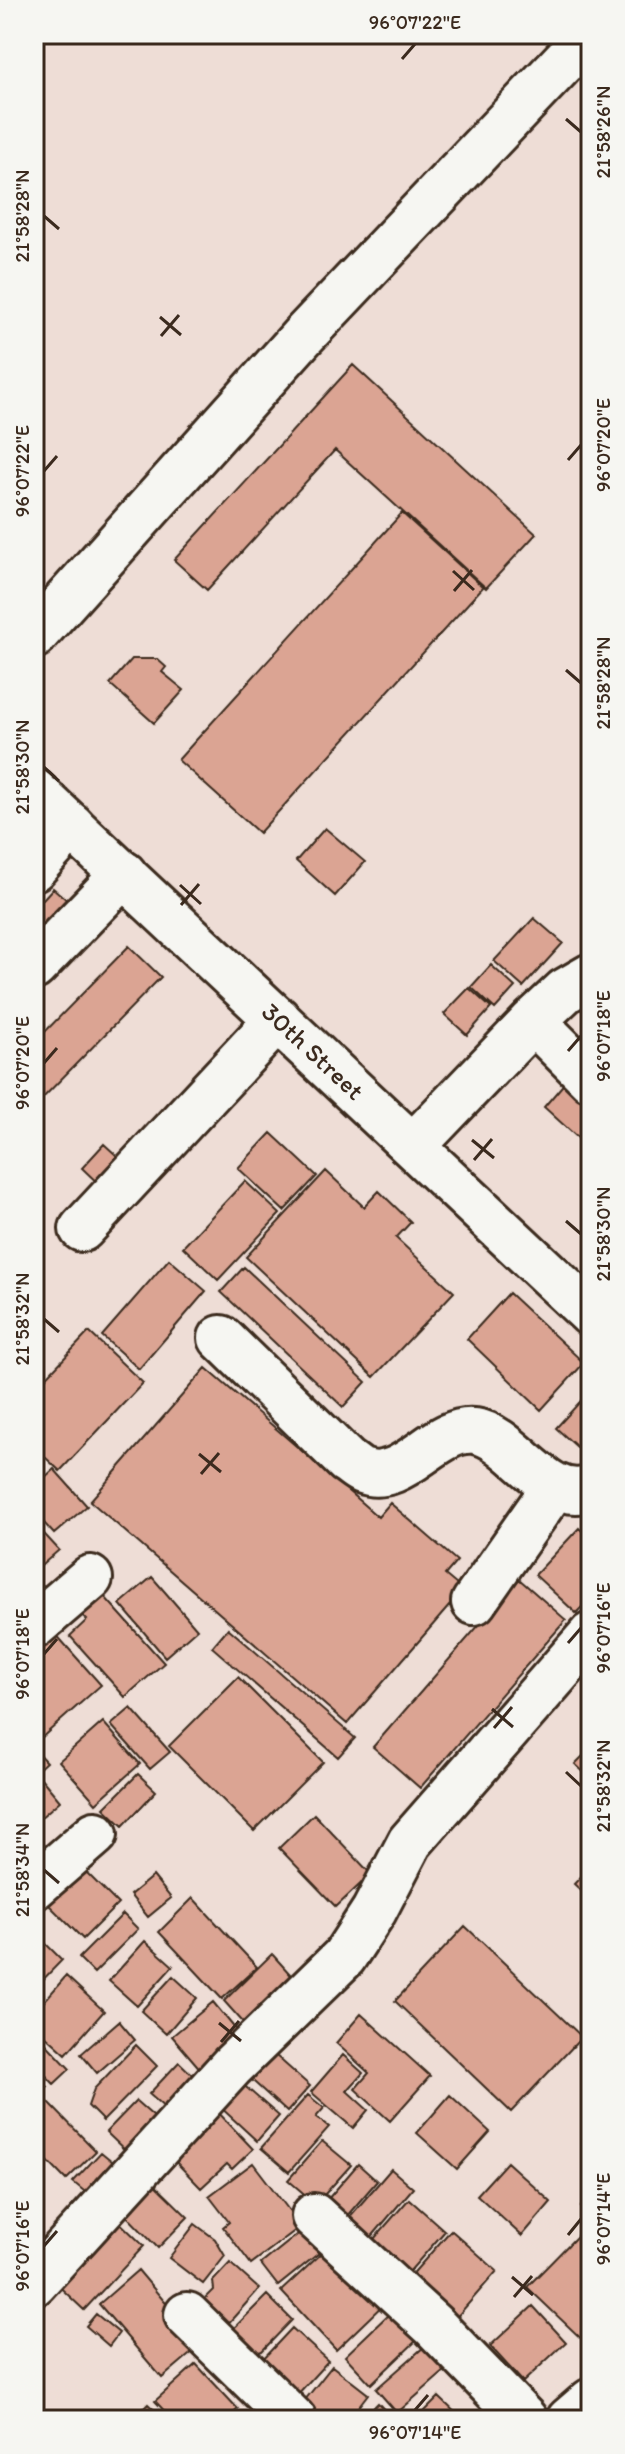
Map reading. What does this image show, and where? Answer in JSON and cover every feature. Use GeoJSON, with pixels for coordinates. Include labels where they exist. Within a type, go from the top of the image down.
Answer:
{"type":"FeatureCollection","features":[{"type":"Feature","properties":{"kind":"street"},"geometry":{"type":"LineString","coordinates":[[34,636],[302,337],[590,34]]}},
{"type":"Feature","properties":{"kind":"street","name":"30th Street"},"geometry":{"type":"LineString","coordinates":[[34,791],[591,1314]]}},
{"type":"Feature","properties":{"kind":"street"},"geometry":{"type":"LineString","coordinates":[[34,868],[72,826]]}},
{"type":"Feature","properties":{"kind":"street"},"geometry":{"type":"LineString","coordinates":[[34,967],[124,874]]}},
{"type":"Feature","properties":{"kind":"street"},"geometry":{"type":"LineString","coordinates":[[414,1145],[533,1021],[565,991],[591,976]]}},
{"type":"Feature","properties":{"kind":"street"},"geometry":{"type":"LineString","coordinates":[[82,1229],[278,1019]]}},
{"type":"Feature","properties":{"kind":"street"},"geometry":{"type":"LineString","coordinates":[[533,1021],[591,1079]]}},
{"type":"Feature","properties":{"kind":"street"},"geometry":{"type":"LineString","coordinates":[[221,1338],[347,1461],[362,1471],[381,1473],[400,1466],[459,1432],[470,1431],[480,1432],[573,1487],[474,1602]]}},
{"type":"Feature","properties":{"kind":"street"},"geometry":{"type":"LineString","coordinates":[[34,1626],[90,1578]]}},
{"type":"Feature","properties":{"kind":"street"},"geometry":{"type":"LineString","coordinates":[[34,2283],[232,2066],[344,1957],[374,1911],[410,1842],[591,1635]]}},
{"type":"Feature","properties":{"kind":"street"},"geometry":{"type":"LineString","coordinates":[[34,1887],[95,1834]]}},
{"type":"Feature","properties":{"kind":"street"},"geometry":{"type":"LineString","coordinates":[[314,2216],[433,2325],[525,2420]]}},
{"type":"Feature","properties":{"kind":"street"},"geometry":{"type":"LineString","coordinates":[[187,2315],[294,2420]]}},
{"type":"Feature","properties":{"kind":"street"},"geometry":{"type":"LineString","coordinates":[[569,2420],[591,2401]]}},
{"type":"Feature","properties":{"kind":"building"},"geometry":{"type":"Polygon","coordinates":[[[353,365],[536,534],[486,588],[335,450],[207,590],[174,560],[353,365]]]}},
{"type":"Feature","properties":{"kind":"building"},"geometry":{"type":"Polygon","coordinates":[[[402,513],[483,587],[259,833],[178,760],[402,513]]]}},
{"type":"Feature","properties":{"kind":"building"},"geometry":{"type":"Polygon","coordinates":[[[132,659],[157,659],[166,667],[162,672],[184,690],[154,723],[110,684],[132,659]]]}},
{"type":"Feature","properties":{"kind":"building"},"geometry":{"type":"Polygon","coordinates":[[[325,828],[365,862],[335,896],[296,861],[325,828]]]}},
{"type":"Feature","properties":{"kind":"building"},"geometry":{"type":"Polygon","coordinates":[[[53,888],[75,907],[53,933],[34,917],[34,909],[53,888]]]}},
{"type":"Feature","properties":{"kind":"building"},"geometry":{"type":"Polygon","coordinates":[[[534,918],[563,943],[523,987],[494,961],[534,918]]]}},
{"type":"Feature","properties":{"kind":"building"},"geometry":{"type":"Polygon","coordinates":[[[129,946],[161,977],[34,1107],[34,1043],[129,946]]]}},
{"type":"Feature","properties":{"kind":"building"},"geometry":{"type":"Polygon","coordinates":[[[491,965],[515,987],[495,1009],[471,987],[491,965]]]}},
{"type":"Feature","properties":{"kind":"building"},"geometry":{"type":"Polygon","coordinates":[[[469,988],[491,1008],[467,1035],[444,1014],[469,988]]]}},
{"type":"Feature","properties":{"kind":"building"},"geometry":{"type":"Polygon","coordinates":[[[567,1080],[591,1102],[591,1150],[544,1107],[567,1080]]]}},
{"type":"Feature","properties":{"kind":"building"},"geometry":{"type":"Polygon","coordinates":[[[271,1133],[317,1176],[284,1211],[238,1168],[271,1133]]]}},
{"type":"Feature","properties":{"kind":"building"},"geometry":{"type":"Polygon","coordinates":[[[104,1144],[127,1165],[104,1189],[82,1168],[104,1144]]]}},
{"type":"Feature","properties":{"kind":"building"},"geometry":{"type":"Polygon","coordinates":[[[326,1171],[364,1207],[379,1191],[411,1222],[396,1238],[454,1292],[374,1377],[246,1257],[326,1171]]]}},
{"type":"Feature","properties":{"kind":"building"},"geometry":{"type":"Polygon","coordinates":[[[245,1181],[280,1214],[218,1280],[183,1247],[245,1181]]]}},
{"type":"Feature","properties":{"kind":"building"},"geometry":{"type":"Polygon","coordinates":[[[169,1259],[206,1291],[139,1369],[102,1336],[169,1259]]]}},
{"type":"Feature","properties":{"kind":"building"},"geometry":{"type":"Polygon","coordinates":[[[244,1267],[366,1382],[343,1407],[221,1292],[244,1267]]]}},
{"type":"Feature","properties":{"kind":"building"},"geometry":{"type":"Polygon","coordinates":[[[509,1293],[584,1363],[541,1410],[467,1339],[509,1293]]]}},
{"type":"Feature","properties":{"kind":"building"},"geometry":{"type":"Polygon","coordinates":[[[89,1332],[143,1383],[60,1471],[34,1447],[34,1390],[89,1332]]]}},
{"type":"Feature","properties":{"kind":"building"},"geometry":{"type":"Polygon","coordinates":[[[206,1368],[378,1517],[390,1503],[457,1561],[445,1575],[463,1590],[347,1724],[90,1501],[206,1368]]]}},
{"type":"Feature","properties":{"kind":"building"},"geometry":{"type":"Polygon","coordinates":[[[588,1393],[591,1395],[591,1454],[588,1457],[556,1428],[588,1393]]]}},
{"type":"Feature","properties":{"kind":"building"},"geometry":{"type":"Polygon","coordinates":[[[54,1469],[87,1506],[54,1534],[34,1512],[34,1487],[54,1469]]]}},
{"type":"Feature","properties":{"kind":"building"},"geometry":{"type":"Polygon","coordinates":[[[34,1523],[59,1550],[34,1572],[34,1523]]]}},
{"type":"Feature","properties":{"kind":"building"},"geometry":{"type":"Polygon","coordinates":[[[579,1528],[591,1539],[591,1598],[576,1613],[535,1575],[579,1528]]]}},
{"type":"Feature","properties":{"kind":"building"},"geometry":{"type":"Polygon","coordinates":[[[152,1577],[197,1629],[165,1657],[120,1604],[152,1577]]]}},
{"type":"Feature","properties":{"kind":"building"},"geometry":{"type":"Polygon","coordinates":[[[519,1579],[566,1620],[420,1788],[373,1747],[519,1579]]]}},
{"type":"Feature","properties":{"kind":"building"},"geometry":{"type":"Polygon","coordinates":[[[104,1596],[164,1663],[125,1697],[70,1636],[87,1620],[82,1615],[104,1596]]]}},
{"type":"Feature","properties":{"kind":"building"},"geometry":{"type":"Polygon","coordinates":[[[228,1628],[355,1738],[338,1757],[212,1647],[228,1628]]]}},
{"type":"Feature","properties":{"kind":"building"},"geometry":{"type":"Polygon","coordinates":[[[52,1630],[101,1685],[40,1739],[34,1732],[34,1646],[52,1630]]]}},
{"type":"Feature","properties":{"kind":"building"},"geometry":{"type":"Polygon","coordinates":[[[238,1677],[323,1762],[254,1831],[169,1746],[238,1677]]]}},
{"type":"Feature","properties":{"kind":"building"},"geometry":{"type":"Polygon","coordinates":[[[131,1708],[170,1752],[150,1769],[111,1725],[131,1708]]]}},
{"type":"Feature","properties":{"kind":"building"},"geometry":{"type":"Polygon","coordinates":[[[103,1722],[140,1764],[96,1803],[59,1761],[103,1722]]]}},
{"type":"Feature","properties":{"kind":"building"},"geometry":{"type":"Polygon","coordinates":[[[591,1748],[591,1779],[575,1764],[591,1748]]]}},
{"type":"Feature","properties":{"kind":"building"},"geometry":{"type":"Polygon","coordinates":[[[34,1749],[46,1762],[34,1773],[34,1749]]]}},
{"type":"Feature","properties":{"kind":"building"},"geometry":{"type":"Polygon","coordinates":[[[138,1774],[156,1791],[123,1826],[104,1808],[138,1774]]]}},
{"type":"Feature","properties":{"kind":"building"},"geometry":{"type":"Polygon","coordinates":[[[40,1777],[60,1801],[40,1818],[34,1811],[34,1782],[40,1777]]]}},
{"type":"Feature","properties":{"kind":"building"},"geometry":{"type":"Polygon","coordinates":[[[314,1814],[371,1874],[336,1907],[279,1848],[314,1814]]]}},
{"type":"Feature","properties":{"kind":"building"},"geometry":{"type":"Polygon","coordinates":[[[77,1863],[118,1904],[83,1939],[42,1898],[77,1863]]]}},
{"type":"Feature","properties":{"kind":"building"},"geometry":{"type":"Polygon","coordinates":[[[591,1866],[591,1900],[574,1884],[591,1866]]]}},
{"type":"Feature","properties":{"kind":"building"},"geometry":{"type":"Polygon","coordinates":[[[153,1876],[171,1898],[148,1917],[130,1895],[153,1876]]]}},
{"type":"Feature","properties":{"kind":"building"},"geometry":{"type":"Polygon","coordinates":[[[193,1898],[257,1967],[222,1999],[159,1932],[193,1898]]]}},
{"type":"Feature","properties":{"kind":"building"},"geometry":{"type":"Polygon","coordinates":[[[123,1914],[138,1929],[94,1973],[79,1958],[123,1914]]]}},
{"type":"Feature","properties":{"kind":"building"},"geometry":{"type":"Polygon","coordinates":[[[465,1926],[582,2037],[511,2112],[395,2001],[465,1926]]]}},
{"type":"Feature","properties":{"kind":"building"},"geometry":{"type":"Polygon","coordinates":[[[34,1932],[62,1960],[34,1989],[34,1932]]]}},
{"type":"Feature","properties":{"kind":"building"},"geometry":{"type":"Polygon","coordinates":[[[145,1941],[173,1966],[137,2006],[109,1981],[145,1941]]]}},
{"type":"Feature","properties":{"kind":"building"},"geometry":{"type":"Polygon","coordinates":[[[272,1954],[299,1984],[250,2030],[224,2001],[272,1954]]]}},
{"type":"Feature","properties":{"kind":"building"},"geometry":{"type":"Polygon","coordinates":[[[66,1976],[104,2011],[66,2054],[34,2025],[34,2013],[66,1976]]]}},
{"type":"Feature","properties":{"kind":"building"},"geometry":{"type":"Polygon","coordinates":[[[173,1976],[197,1998],[166,2034],[141,2011],[173,1976]]]}},
{"type":"Feature","properties":{"kind":"building"},"geometry":{"type":"Polygon","coordinates":[[[213,2002],[242,2037],[202,2071],[172,2036],[213,2002]]]}},
{"type":"Feature","properties":{"kind":"building"},"geometry":{"type":"Polygon","coordinates":[[[361,2014],[430,2076],[390,2121],[355,2089],[369,2073],[336,2043],[361,2014]]]}},
{"type":"Feature","properties":{"kind":"building"},"geometry":{"type":"Polygon","coordinates":[[[119,2021],[135,2040],[97,2073],[81,2054],[119,2021]]]}},
{"type":"Feature","properties":{"kind":"building"},"geometry":{"type":"Polygon","coordinates":[[[34,2031],[70,2069],[54,2084],[34,2063],[34,2031]]]}},
{"type":"Feature","properties":{"kind":"building"},"geometry":{"type":"Polygon","coordinates":[[[136,2045],[157,2066],[103,2121],[88,2106],[94,2089],[136,2045]]]}},
{"type":"Feature","properties":{"kind":"building"},"geometry":{"type":"Polygon","coordinates":[[[266,2047],[310,2086],[287,2112],[244,2073],[266,2047]]]}},
{"type":"Feature","properties":{"kind":"building"},"geometry":{"type":"Polygon","coordinates":[[[343,2055],[363,2073],[347,2091],[368,2110],[353,2128],[311,2092],[343,2055]]]}},
{"type":"Feature","properties":{"kind":"building"},"geometry":{"type":"Polygon","coordinates":[[[179,2062],[203,2085],[174,2116],[149,2094],[179,2062]]]}},
{"type":"Feature","properties":{"kind":"building"},"geometry":{"type":"Polygon","coordinates":[[[34,2076],[48,2087],[34,2104],[34,2076]]]}},
{"type":"Feature","properties":{"kind":"building"},"geometry":{"type":"Polygon","coordinates":[[[239,2081],[279,2116],[257,2141],[218,2105],[239,2081]]]}},
{"type":"Feature","properties":{"kind":"building"},"geometry":{"type":"Polygon","coordinates":[[[308,2095],[324,2108],[316,2117],[329,2127],[289,2172],[261,2148],[308,2095]]]}},
{"type":"Feature","properties":{"kind":"building"},"geometry":{"type":"Polygon","coordinates":[[[450,2095],[490,2132],[457,2169],[417,2133],[450,2095]]]}},
{"type":"Feature","properties":{"kind":"building"},"geometry":{"type":"Polygon","coordinates":[[[136,2101],[162,2124],[131,2156],[106,2132],[136,2101]]]}},
{"type":"Feature","properties":{"kind":"building"},"geometry":{"type":"Polygon","coordinates":[[[48,2102],[96,2151],[66,2180],[34,2147],[34,2115],[48,2102]]]}},
{"type":"Feature","properties":{"kind":"building"},"geometry":{"type":"Polygon","coordinates":[[[215,2109],[253,2149],[232,2169],[227,2164],[201,2188],[174,2160],[195,2140],[189,2134],[215,2109]]]}},
{"type":"Feature","properties":{"kind":"building"},"geometry":{"type":"Polygon","coordinates":[[[322,2141],[351,2165],[316,2204],[288,2180],[322,2141]]]}},
{"type":"Feature","properties":{"kind":"building"},"geometry":{"type":"Polygon","coordinates":[[[101,2152],[118,2166],[90,2196],[73,2182],[101,2152]]]}},
{"type":"Feature","properties":{"kind":"building"},"geometry":{"type":"Polygon","coordinates":[[[507,2162],[551,2202],[522,2236],[477,2195],[507,2162]]]}},
{"type":"Feature","properties":{"kind":"building"},"geometry":{"type":"Polygon","coordinates":[[[253,2163],[301,2226],[251,2264],[223,2227],[229,2222],[209,2196],[253,2163]]]}},
{"type":"Feature","properties":{"kind":"building"},"geometry":{"type":"Polygon","coordinates":[[[358,2164],[377,2181],[340,2224],[321,2207],[358,2164]]]}},
{"type":"Feature","properties":{"kind":"building"},"geometry":{"type":"Polygon","coordinates":[[[391,2169],[413,2188],[369,2240],[347,2220],[391,2169]]]}},
{"type":"Feature","properties":{"kind":"building"},"geometry":{"type":"Polygon","coordinates":[[[145,2175],[188,2217],[158,2248],[116,2205],[145,2175]]]}},
{"type":"Feature","properties":{"kind":"building"},"geometry":{"type":"Polygon","coordinates":[[[591,2196],[591,2216],[581,2207],[591,2196]]]}},
{"type":"Feature","properties":{"kind":"building"},"geometry":{"type":"Polygon","coordinates":[[[409,2199],[445,2231],[402,2280],[366,2248],[409,2199]]]}},
{"type":"Feature","properties":{"kind":"building"},"geometry":{"type":"Polygon","coordinates":[[[109,2212],[144,2246],[84,2310],[49,2277],[109,2212]]]}},
{"type":"Feature","properties":{"kind":"building"},"geometry":{"type":"Polygon","coordinates":[[[195,2224],[215,2239],[225,2256],[203,2284],[169,2258],[195,2224]]]}},
{"type":"Feature","properties":{"kind":"building"},"geometry":{"type":"Polygon","coordinates":[[[586,2227],[591,2232],[591,2348],[527,2287],[586,2227]]]}},
{"type":"Feature","properties":{"kind":"building"},"geometry":{"type":"Polygon","coordinates":[[[451,2230],[497,2271],[448,2327],[402,2286],[451,2230]]]}},
{"type":"Feature","properties":{"kind":"building"},"geometry":{"type":"Polygon","coordinates":[[[302,2231],[319,2253],[278,2286],[261,2264],[302,2231]]]}},
{"type":"Feature","properties":{"kind":"building"},"geometry":{"type":"Polygon","coordinates":[[[334,2242],[388,2300],[336,2350],[281,2291],[334,2242]]]}},
{"type":"Feature","properties":{"kind":"building"},"geometry":{"type":"Polygon","coordinates":[[[230,2263],[259,2289],[225,2327],[200,2304],[214,2290],[213,2281],[230,2263]]]}},
{"type":"Feature","properties":{"kind":"building"},"geometry":{"type":"Polygon","coordinates":[[[138,2270],[201,2345],[162,2378],[99,2304],[138,2270]]]}},
{"type":"Feature","properties":{"kind":"building"},"geometry":{"type":"Polygon","coordinates":[[[267,2295],[292,2320],[262,2351],[246,2356],[226,2336],[267,2295]]]}},
{"type":"Feature","properties":{"kind":"building"},"geometry":{"type":"Polygon","coordinates":[[[533,2306],[566,2342],[523,2382],[490,2346],[533,2306]]]}},
{"type":"Feature","properties":{"kind":"building"},"geometry":{"type":"Polygon","coordinates":[[[390,2313],[417,2340],[371,2384],[345,2356],[390,2313]]]}},
{"type":"Feature","properties":{"kind":"building"},"geometry":{"type":"Polygon","coordinates":[[[96,2314],[119,2333],[109,2346],[86,2326],[96,2314]]]}},
{"type":"Feature","properties":{"kind":"building"},"geometry":{"type":"Polygon","coordinates":[[[292,2328],[328,2361],[296,2396],[260,2362],[292,2328]]]}},
{"type":"Feature","properties":{"kind":"building"},"geometry":{"type":"Polygon","coordinates":[[[425,2346],[446,2370],[397,2413],[376,2389],[425,2346]]]}},
{"type":"Feature","properties":{"kind":"building"},"geometry":{"type":"Polygon","coordinates":[[[196,2364],[238,2409],[226,2420],[173,2420],[155,2401],[196,2364]]]}},
{"type":"Feature","properties":{"kind":"building"},"geometry":{"type":"Polygon","coordinates":[[[332,2366],[368,2394],[348,2420],[320,2420],[301,2405],[332,2366]]]}},
{"type":"Feature","properties":{"kind":"building"},"geometry":{"type":"Polygon","coordinates":[[[439,2397],[463,2420],[416,2420],[439,2397]]]}},
{"type":"Feature","properties":{"kind":"building"},"geometry":{"type":"Polygon","coordinates":[[[378,2403],[394,2420],[361,2420],[378,2403]]]}},
{"type":"Feature","properties":{"kind":"building"},"geometry":{"type":"Polygon","coordinates":[[[148,2404],[165,2420],[132,2420],[148,2404]]]}}]}
